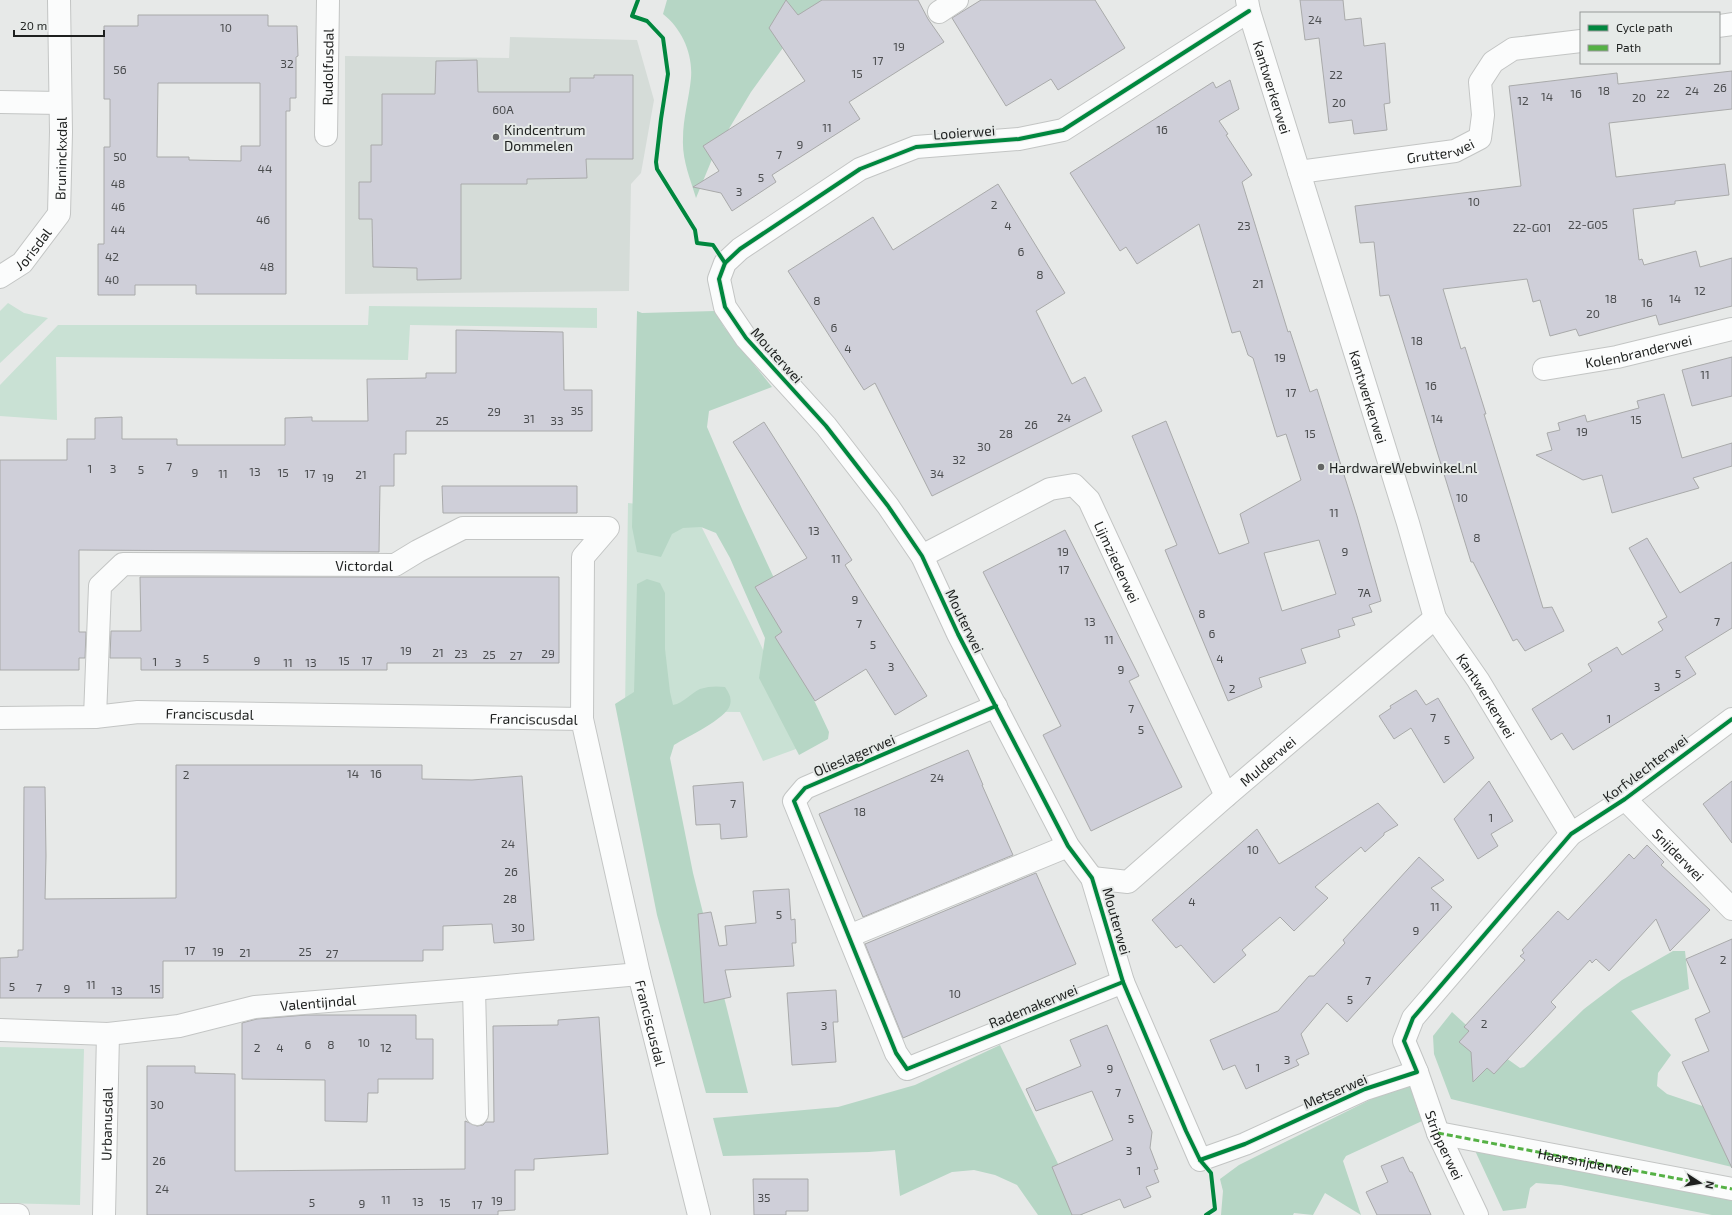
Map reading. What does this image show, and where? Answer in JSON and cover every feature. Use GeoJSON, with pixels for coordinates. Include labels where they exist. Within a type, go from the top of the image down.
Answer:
{"type":"FeatureCollection","features":[{"type":"Feature","properties":{"kind":"street","name":"Bruninckxdal"},"geometry":{"type":"LineString","coordinates":[[59,0],[59,214]]}},
{"type":"Feature","properties":{"kind":"street","name":"Rudolfusdal"},"geometry":{"type":"LineString","coordinates":[[326,134],[328,0]]}},
{"type":"Feature","properties":{"kind":"street"},"geometry":{"type":"LineString","coordinates":[[939,12],[957,0]]}},
{"type":"Feature","properties":{"kind":"street","name":"Kantwerkerwei"},"geometry":{"type":"LineString","coordinates":[[1248,6],[1408,523],[1435,618],[1478,680],[1571,834]]}},
{"type":"Feature","properties":{"kind":"street","name":"Looierwei"},"geometry":{"type":"LineString","coordinates":[[725,307],[720,279],[725,263],[740,249],[860,169],[916,147],[1019,139],[1064,130],[1248,6]]}},
{"type":"Feature","properties":{"kind":"street"},"geometry":{"type":"LineString","coordinates":[[1720,26],[1732,24]]}},
{"type":"Feature","properties":{"kind":"street","name":"Grutterwei"},"geometry":{"type":"LineString","coordinates":[[1299,172],[1455,151],[1480,138],[1483,115],[1480,82],[1493,62],[1513,49],[1580,41]]}},
{"type":"Feature","properties":{"kind":"street","name":"Bruninckxdal"},"geometry":{"type":"LineString","coordinates":[[0,102],[60,102]]}},
{"type":"Feature","properties":{"kind":"street","name":"Jorisdal"},"geometry":{"type":"LineString","coordinates":[[0,277],[22,263],[59,214]]}},
{"type":"Feature","properties":{"kind":"street","name":"Mouterwei"},"geometry":{"type":"LineString","coordinates":[[725,307],[746,338],[826,426],[888,506],[922,556],[958,634],[1068,846],[1092,878],[1123,982]]}},
{"type":"Feature","properties":{"kind":"street","name":"Kolenbranderwei"},"geometry":{"type":"LineString","coordinates":[[1544,368],[1617,357],[1732,329]]}},
{"type":"Feature","properties":{"kind":"street","name":"Lijmziederwei"},"geometry":{"type":"LineString","coordinates":[[922,556],[1050,489],[1074,485],[1089,500],[1226,796]]}},
{"type":"Feature","properties":{"kind":"street","name":"Victordal"},"geometry":{"type":"LineString","coordinates":[[95,717],[100,586],[123,564],[395,565],[418,551],[463,528],[608,528],[583,557],[582,719]]}},
{"type":"Feature","properties":{"kind":"street","name":"Mulderwei"},"geometry":{"type":"LineString","coordinates":[[1092,878],[1128,882],[1226,796],[1435,618]]}},
{"type":"Feature","properties":{"kind":"street","name":"Olieslagerwei"},"geometry":{"type":"LineString","coordinates":[[849,936],[794,801],[805,788],[996,706]]}},
{"type":"Feature","properties":{"kind":"street","name":"Franciscusdal"},"geometry":{"type":"LineString","coordinates":[[0,718],[95,717],[138,712],[582,719],[638,974],[699,1215]]}},
{"type":"Feature","properties":{"kind":"street","name":"Korfvlechterwei"},"geometry":{"type":"LineString","coordinates":[[1571,834],[1624,799],[1732,719]]}},
{"type":"Feature","properties":{"kind":"street","name":"Snijderwei"},"geometry":{"type":"LineString","coordinates":[[1624,799],[1732,910]]}},
{"type":"Feature","properties":{"kind":"street"},"geometry":{"type":"LineString","coordinates":[[1417,1072],[1404,1041],[1413,1018],[1571,834]]}},
{"type":"Feature","properties":{"kind":"street"},"geometry":{"type":"LineString","coordinates":[[849,936],[1068,846]]}},
{"type":"Feature","properties":{"kind":"street","name":"Rademakerwei"},"geometry":{"type":"LineString","coordinates":[[849,936],[896,1053],[907,1070],[1123,982]]}},
{"type":"Feature","properties":{"kind":"street","name":"Valentijndal"},"geometry":{"type":"LineString","coordinates":[[0,1030],[108,1034],[179,1026],[255,1007],[638,974]]}},
{"type":"Feature","properties":{"kind":"street","name":"Metserwei"},"geometry":{"type":"LineString","coordinates":[[1123,982],[1200,1160],[1245,1144],[1365,1089],[1417,1072]]}},
{"type":"Feature","properties":{"kind":"street"},"geometry":{"type":"LineString","coordinates":[[474,989],[477,1114]]}},
{"type":"Feature","properties":{"kind":"street","name":"Urbanusdal"},"geometry":{"type":"LineString","coordinates":[[104,1215],[108,1034]]}},
{"type":"Feature","properties":{"kind":"street","name":"Stripperwei"},"geometry":{"type":"LineString","coordinates":[[1417,1072],[1438,1133],[1477,1215]]}},
{"type":"Feature","properties":{"kind":"street","name":"Haarsnijderwei"},"geometry":{"type":"LineString","coordinates":[[1438,1133],[1732,1190]]}},
{"type":"Feature","properties":{"kind":"street"},"geometry":{"type":"LineString","coordinates":[[0,1214],[18,1215]]}},
{"type":"Feature","properties":{"kind":"shaded area","name":"Kindcentrum Dommelen"},"geometry":{"type":"Polygon","coordinates":[[[510,37],[637,40],[654,100],[641,173],[631,184],[629,291],[345,294],[345,56],[509,58],[510,37]]]}},
{"type":"Feature","properties":{"kind":"green space"},"geometry":{"type":"Polygon","coordinates":[[[667,0],[822,0],[801,23],[751,92],[715,152],[696,198],[687,169],[683,147],[683,131],[691,78],[690,60],[681,35],[670,20],[663,14],[667,0]]]}},
{"type":"Feature","properties":{"kind":"green space"},"geometry":{"type":"Polygon","coordinates":[[[8,303],[24,313],[48,318],[0,363],[0,311],[8,303]]]}},
{"type":"Feature","properties":{"kind":"green space"},"geometry":{"type":"Polygon","coordinates":[[[369,306],[597,308],[597,328],[410,325],[408,360],[56,357],[57,420],[0,416],[0,385],[58,325],[368,325],[369,306]]]}},
{"type":"Feature","properties":{"kind":"green space"},"geometry":{"type":"Polygon","coordinates":[[[637,311],[642,313],[715,311],[724,327],[772,387],[709,411],[707,427],[742,509],[793,619],[788,645],[829,732],[828,739],[799,755],[759,678],[765,638],[730,558],[716,533],[701,527],[683,528],[672,534],[661,557],[637,552],[632,527],[637,311]]]}},
{"type":"Feature","properties":{"kind":"green space"},"geometry":{"type":"Polygon","coordinates":[[[628,503],[693,510],[758,639],[807,745],[763,761],[740,712],[625,711],[628,503]]]}},
{"type":"Feature","properties":{"kind":"green space"},"geometry":{"type":"Polygon","coordinates":[[[647,579],[660,583],[665,593],[665,649],[673,705],[681,702],[700,689],[716,686],[725,687],[729,693],[731,702],[727,710],[714,722],[674,745],[670,758],[693,873],[748,1093],[706,1093],[657,915],[615,704],[634,692],[637,584],[647,579]]]}},
{"type":"Feature","properties":{"kind":"green space"},"geometry":{"type":"Polygon","coordinates":[[[1673,951],[1685,951],[1689,989],[1631,1011],[1671,1055],[1658,1073],[1657,1086],[1667,1094],[1732,1116],[1732,1167],[1451,1099],[1434,1054],[1433,1036],[1452,1012],[1488,1045],[1520,1068],[1524,1067],[1584,1009],[1622,980],[1673,951]]]}},
{"type":"Feature","properties":{"kind":"green space"},"geometry":{"type":"Polygon","coordinates":[[[1000,1045],[1083,1215],[1038,1215],[1017,1185],[995,1175],[974,1170],[952,1172],[900,1196],[895,1150],[723,1156],[713,1118],[838,1107],[915,1085],[1000,1045]]]}},
{"type":"Feature","properties":{"kind":"green space"},"geometry":{"type":"Polygon","coordinates":[[[0,1047],[84,1049],[80,1205],[0,1203],[0,1047]]]}},
{"type":"Feature","properties":{"kind":"green space"},"geometry":{"type":"Polygon","coordinates":[[[1408,1081],[1433,1116],[1346,1156],[1343,1161],[1361,1215],[1325,1193],[1313,1215],[1294,1213],[1293,1215],[1221,1215],[1223,1191],[1220,1179],[1239,1165],[1408,1081]]]}},
{"type":"Feature","properties":{"kind":"green space"},"geometry":{"type":"Polygon","coordinates":[[[1465,1129],[1732,1191],[1732,1215],[1712,1215],[1561,1185],[1536,1183],[1530,1188],[1526,1208],[1503,1211],[1465,1129]]]}},
{"type":"Feature","properties":{"kind":"building"},"geometry":{"type":"Polygon","coordinates":[[[786,0],[798,15],[822,0],[918,0],[928,19],[944,42],[849,102],[860,119],[772,175],[776,182],[732,211],[721,193],[693,187],[719,171],[703,146],[805,81],[769,28],[786,0]]]}},
{"type":"Feature","properties":{"kind":"building"},"geometry":{"type":"Polygon","coordinates":[[[981,0],[1095,0],[1125,48],[1058,90],[1051,79],[1006,106],[952,18],[981,0]]]}},
{"type":"Feature","properties":{"kind":"building"},"geometry":{"type":"Polygon","coordinates":[[[1300,0],[1343,0],[1345,20],[1361,18],[1364,46],[1385,43],[1390,103],[1384,104],[1387,130],[1354,134],[1352,120],[1329,123],[1319,38],[1305,40],[1300,0]]]}},
{"type":"Feature","properties":{"kind":"building"},"geometry":{"type":"Polygon","coordinates":[[[138,15],[268,15],[268,26],[297,26],[298,56],[296,57],[296,98],[290,98],[290,111],[286,111],[286,294],[196,294],[196,285],[135,285],[135,295],[98,295],[98,244],[104,244],[104,147],[110,147],[110,99],[104,99],[104,26],[138,26],[138,15]],[[158,83],[157,157],[189,157],[189,160],[241,161],[241,146],[260,146],[260,83],[158,83]]]}},
{"type":"Feature","properties":{"kind":"building"},"geometry":{"type":"Polygon","coordinates":[[[477,60],[478,92],[570,92],[570,78],[594,78],[594,75],[633,75],[633,159],[586,159],[587,178],[527,179],[527,184],[461,184],[461,279],[417,280],[417,268],[373,267],[372,219],[359,219],[359,182],[371,182],[371,145],[382,145],[382,94],[435,94],[436,61],[477,60]]]}},
{"type":"Feature","properties":{"kind":"building"},"geometry":{"type":"Polygon","coordinates":[[[1732,71],[1732,109],[1609,123],[1616,177],[1725,164],[1729,195],[1675,201],[1675,204],[1633,209],[1639,260],[1642,259],[1644,265],[1696,251],[1700,267],[1732,258],[1732,306],[1659,325],[1656,315],[1579,336],[1576,329],[1550,336],[1540,300],[1533,302],[1527,279],[1443,289],[1461,349],[1465,347],[1543,608],[1552,607],[1564,631],[1525,651],[1517,639],[1513,641],[1473,562],[1471,562],[1389,295],[1380,296],[1374,242],[1360,243],[1355,206],[1521,186],[1509,86],[1617,73],[1618,84],[1732,71]]]}},
{"type":"Feature","properties":{"kind":"building"},"geometry":{"type":"Polygon","coordinates":[[[1230,80],[1239,109],[1219,121],[1228,134],[1226,135],[1252,175],[1242,182],[1288,332],[1290,331],[1310,392],[1317,389],[1357,516],[1381,601],[1369,605],[1372,612],[1352,618],[1355,625],[1338,630],[1340,637],[1301,649],[1306,663],[1259,678],[1262,687],[1228,701],[1165,550],[1177,545],[1132,436],[1166,421],[1219,554],[1249,543],[1240,514],[1301,480],[1286,434],[1277,437],[1253,358],[1248,355],[1240,331],[1232,333],[1199,224],[1137,264],[1126,247],[1120,251],[1070,173],[1213,82],[1216,88],[1230,80]],[[1319,540],[1264,553],[1282,611],[1336,594],[1319,540]]]}},
{"type":"Feature","properties":{"kind":"building"},"geometry":{"type":"Polygon","coordinates":[[[998,184],[1065,293],[1036,311],[1072,384],[1085,377],[1102,411],[932,496],[875,383],[864,390],[788,271],[873,217],[893,250],[998,184]]]}},
{"type":"Feature","properties":{"kind":"building"},"geometry":{"type":"Polygon","coordinates":[[[456,330],[563,332],[564,390],[592,390],[592,431],[406,431],[406,454],[394,454],[394,486],[380,486],[379,552],[79,550],[79,632],[86,632],[85,658],[79,658],[79,670],[0,670],[0,460],[67,460],[67,439],[95,439],[95,418],[122,417],[122,439],[177,439],[177,445],[285,445],[285,418],[312,417],[312,421],[368,421],[367,379],[426,378],[426,373],[456,373],[456,330]]]}},
{"type":"Feature","properties":{"kind":"building"},"geometry":{"type":"Polygon","coordinates":[[[1732,357],[1732,396],[1692,406],[1682,370],[1732,357]]]}},
{"type":"Feature","properties":{"kind":"building"},"geometry":{"type":"Polygon","coordinates":[[[1664,394],[1682,458],[1732,443],[1732,466],[1693,478],[1699,488],[1612,513],[1602,475],[1583,480],[1536,455],[1552,450],[1547,433],[1560,430],[1558,423],[1585,415],[1587,422],[1639,408],[1637,401],[1664,394]]]}},
{"type":"Feature","properties":{"kind":"building"},"geometry":{"type":"Polygon","coordinates":[[[764,422],[852,560],[845,565],[927,696],[895,715],[866,669],[815,701],[775,637],[782,632],[755,587],[807,558],[733,442],[764,422]]]}},
{"type":"Feature","properties":{"kind":"building"},"geometry":{"type":"Polygon","coordinates":[[[442,486],[577,486],[577,513],[443,513],[442,486]]]}},
{"type":"Feature","properties":{"kind":"building"},"geometry":{"type":"Polygon","coordinates":[[[1065,530],[1139,676],[1129,681],[1182,787],[1091,831],[1043,735],[1061,726],[983,572],[1065,530]]]}},
{"type":"Feature","properties":{"kind":"building"},"geometry":{"type":"Polygon","coordinates":[[[1647,538],[1680,593],[1732,562],[1732,628],[1685,657],[1696,674],[1573,750],[1562,733],[1551,740],[1532,709],[1592,671],[1588,664],[1617,647],[1622,655],[1663,630],[1658,622],[1667,617],[1629,548],[1647,538]]]}},
{"type":"Feature","properties":{"kind":"building"},"geometry":{"type":"Polygon","coordinates":[[[140,577],[559,577],[559,663],[387,663],[387,670],[141,670],[141,658],[110,658],[111,631],[141,631],[140,577]]]}},
{"type":"Feature","properties":{"kind":"building"},"geometry":{"type":"Polygon","coordinates":[[[1416,690],[1426,705],[1438,698],[1474,758],[1444,783],[1411,728],[1394,739],[1379,716],[1391,708],[1390,706],[1416,690]]]}},
{"type":"Feature","properties":{"kind":"building"},"geometry":{"type":"Polygon","coordinates":[[[968,750],[1013,855],[863,917],[819,814],[968,750]]]}},
{"type":"Feature","properties":{"kind":"building"},"geometry":{"type":"Polygon","coordinates":[[[176,765],[422,765],[422,779],[472,780],[522,776],[534,940],[494,943],[492,924],[443,926],[443,950],[423,950],[423,961],[163,961],[163,998],[0,998],[0,958],[18,957],[18,950],[23,950],[24,787],[45,787],[45,899],[176,898],[176,765]]]}},
{"type":"Feature","properties":{"kind":"building"},"geometry":{"type":"Polygon","coordinates":[[[1489,781],[1513,821],[1491,834],[1498,846],[1478,859],[1454,819],[1489,781]]]}},
{"type":"Feature","properties":{"kind":"building"},"geometry":{"type":"Polygon","coordinates":[[[1732,781],[1732,843],[1703,804],[1732,781]]]}},
{"type":"Feature","properties":{"kind":"building"},"geometry":{"type":"Polygon","coordinates":[[[743,782],[747,837],[721,839],[720,824],[696,825],[693,786],[743,782]]]}},
{"type":"Feature","properties":{"kind":"building"},"geometry":{"type":"Polygon","coordinates":[[[1378,803],[1398,825],[1384,833],[1384,835],[1365,852],[1361,847],[1315,887],[1328,898],[1294,931],[1280,917],[1242,950],[1246,955],[1214,983],[1181,945],[1176,948],[1152,920],[1257,829],[1279,864],[1378,803]]]}},
{"type":"Feature","properties":{"kind":"building"},"geometry":{"type":"Polygon","coordinates":[[[1647,845],[1664,862],[1661,865],[1710,910],[1670,951],[1656,919],[1609,971],[1596,959],[1592,963],[1590,960],[1551,1002],[1556,1007],[1494,1074],[1487,1068],[1473,1082],[1471,1052],[1459,1042],[1469,1031],[1464,1027],[1525,960],[1520,956],[1524,953],[1522,950],[1558,911],[1568,920],[1629,854],[1634,859],[1647,845]]]}},
{"type":"Feature","properties":{"kind":"building"},"geometry":{"type":"Polygon","coordinates":[[[1419,857],[1444,880],[1431,888],[1452,907],[1347,1022],[1327,1003],[1301,1034],[1309,1054],[1296,1060],[1299,1065],[1246,1089],[1235,1065],[1223,1070],[1210,1040],[1278,1011],[1309,976],[1314,976],[1345,943],[1343,940],[1419,857]]]}},
{"type":"Feature","properties":{"kind":"building"},"geometry":{"type":"Polygon","coordinates":[[[1036,873],[1076,964],[903,1038],[865,944],[1036,873]]]}},
{"type":"Feature","properties":{"kind":"building"},"geometry":{"type":"Polygon","coordinates":[[[789,889],[791,920],[795,919],[796,943],[792,943],[794,966],[725,970],[731,997],[704,1003],[698,914],[711,912],[719,946],[727,945],[725,926],[756,923],[753,891],[789,889]]]}},
{"type":"Feature","properties":{"kind":"building"},"geometry":{"type":"Polygon","coordinates":[[[1732,939],[1732,1168],[1682,1062],[1709,1051],[1695,1019],[1710,1012],[1686,959],[1732,939]]]}},
{"type":"Feature","properties":{"kind":"building"},"geometry":{"type":"Polygon","coordinates":[[[836,990],[838,1022],[833,1022],[836,1062],[792,1065],[787,993],[836,990]]]}},
{"type":"Feature","properties":{"kind":"building"},"geometry":{"type":"Polygon","coordinates":[[[306,1015],[416,1015],[416,1039],[433,1039],[433,1079],[378,1079],[378,1093],[368,1093],[367,1122],[325,1121],[325,1080],[242,1079],[242,1023],[257,1019],[306,1015]]]}},
{"type":"Feature","properties":{"kind":"building"},"geometry":{"type":"Polygon","coordinates":[[[599,1017],[608,1154],[534,1159],[534,1170],[515,1170],[515,1210],[498,1211],[498,1215],[147,1215],[147,1066],[195,1066],[195,1073],[235,1074],[235,1171],[465,1169],[465,1121],[477,1126],[483,1125],[486,1122],[494,1122],[493,1026],[558,1025],[558,1020],[599,1017]]]}},
{"type":"Feature","properties":{"kind":"building"},"geometry":{"type":"Polygon","coordinates":[[[1107,1025],[1152,1132],[1150,1148],[1158,1169],[1154,1170],[1159,1182],[1146,1187],[1151,1197],[1124,1208],[1120,1199],[1080,1215],[1072,1215],[1052,1167],[1113,1140],[1092,1091],[1036,1111],[1026,1089],[1081,1066],[1070,1040],[1107,1025]]]}},
{"type":"Feature","properties":{"kind":"building"},"geometry":{"type":"Polygon","coordinates":[[[1403,1157],[1410,1172],[1412,1172],[1431,1215],[1377,1215],[1366,1192],[1388,1182],[1381,1166],[1403,1157]]]}},
{"type":"Feature","properties":{"kind":"building"},"geometry":{"type":"Polygon","coordinates":[[[753,1179],[808,1179],[808,1211],[786,1211],[786,1215],[754,1215],[753,1179]]]}},
{"type":"Feature","properties":{"kind":"marked path"},"geometry":{"type":"LineString","coordinates":[[1438,1133],[1732,1189]]}},
{"type":"Feature","properties":{"kind":"cycle path"},"geometry":{"type":"LineString","coordinates":[[638,0],[632,16],[647,21],[663,38],[668,74],[656,162],[657,169],[695,230],[697,243],[713,245],[725,263]]}},
{"type":"Feature","properties":{"kind":"cycle path"},"geometry":{"type":"LineString","coordinates":[[1123,982],[1092,878],[1068,846],[958,634],[922,556],[888,506],[826,426],[746,338],[725,307],[719,279],[725,263],[740,249],[860,169],[916,147],[1019,139],[1063,130],[1249,11]]}},
{"type":"Feature","properties":{"kind":"cycle path"},"geometry":{"type":"LineString","coordinates":[[996,706],[805,788],[794,801],[896,1053],[907,1069],[1123,982],[1186,1131],[1200,1160],[1211,1173],[1215,1209],[1206,1215]]}},
{"type":"Feature","properties":{"kind":"cycle path"},"geometry":{"type":"LineString","coordinates":[[1200,1160],[1245,1144],[1365,1089],[1417,1072],[1404,1041],[1413,1018],[1571,834],[1625,799],[1732,719]]}},
{"type":"Feature","properties":{"kind":"place","name":"Kindcentrum Dommelen"},"geometry":{"type":"Point","coordinates":[496,137]}},
{"type":"Feature","properties":{"kind":"place","name":"HardwareWebwinkel.nl"},"geometry":{"type":"Point","coordinates":[1321,467]}}]}
